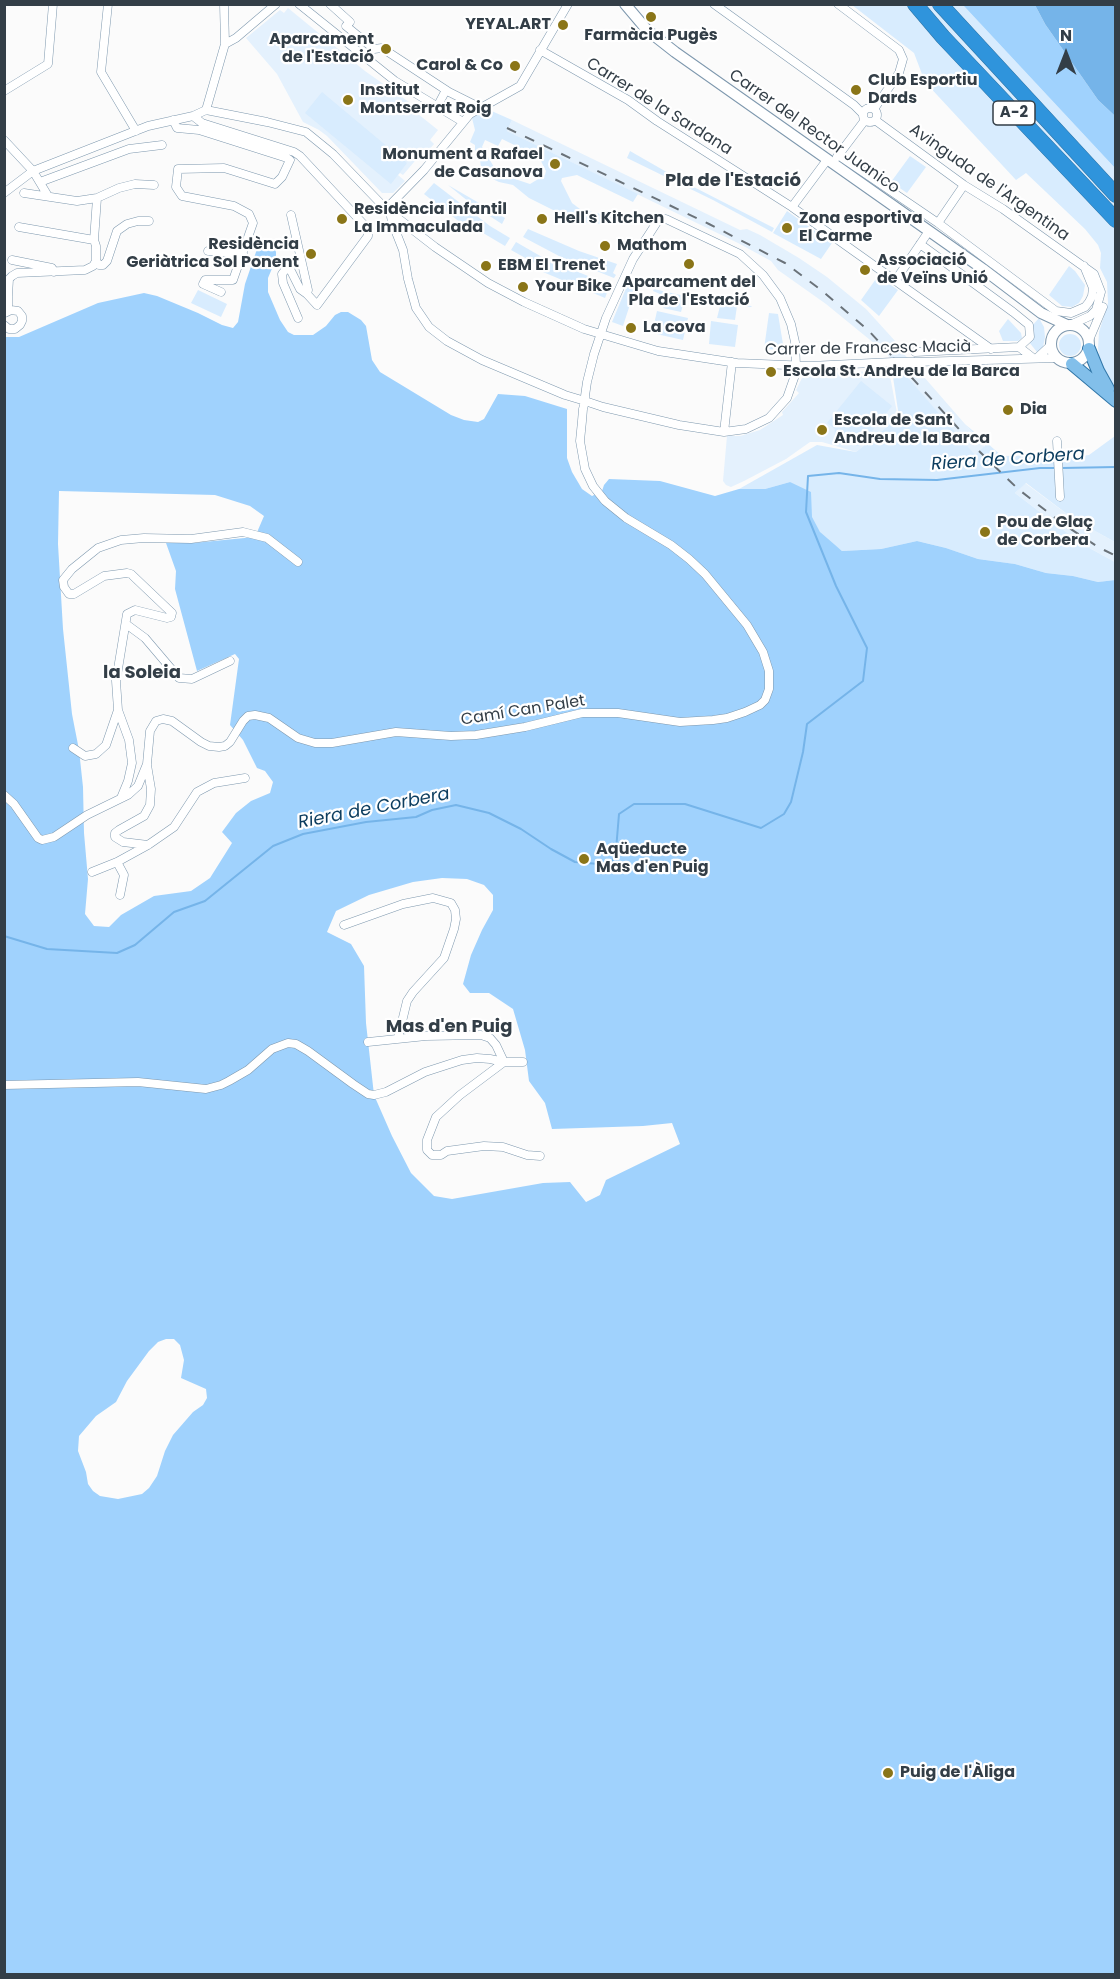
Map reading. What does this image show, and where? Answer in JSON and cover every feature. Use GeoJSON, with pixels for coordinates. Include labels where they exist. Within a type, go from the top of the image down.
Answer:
{"type":"FeatureCollection","features":[{"type":"Feature","properties":{"kind":"highway","name":"A-2"},"geometry":{"type":"LineString","coordinates":[[915,4],[943,37],[1116,220]]}},
{"type":"Feature","properties":{"kind":"highway","name":"A-2"},"geometry":{"type":"LineString","coordinates":[[940,4],[1116,195]]}},
{"type":"Feature","properties":{"kind":"main road","name":"Carrer del Rector Juanico"},"geometry":{"type":"LineString","coordinates":[[628,9],[657,38],[832,160],[1041,313],[1069,325]]}},
{"type":"Feature","properties":{"kind":"main road"},"geometry":{"type":"LineString","coordinates":[[1041,313],[1056,358],[1072,364],[1114,400]]}},
{"type":"Feature","properties":{"kind":"main road"},"geometry":{"type":"LineString","coordinates":[[1052,342],[1057,330],[1069,325],[1083,330],[1098,371],[1114,400]]}},
{"type":"Feature","properties":{"kind":"main road"},"geometry":{"type":"LineString","coordinates":[[1072,364],[1081,360],[1089,344]]}},
{"type":"Feature","properties":{"kind":"street"},"geometry":{"type":"LineString","coordinates":[[4,91],[48,64],[53,4]]}},
{"type":"Feature","properties":{"kind":"street"},"geometry":{"type":"LineString","coordinates":[[108,4],[101,72],[136,131]]}},
{"type":"Feature","properties":{"kind":"street"},"geometry":{"type":"LineString","coordinates":[[4,193],[33,171],[154,124],[193,116],[206,110],[225,44],[224,4]]}},
{"type":"Feature","properties":{"kind":"street"},"geometry":{"type":"LineString","coordinates":[[225,44],[276,4]]}},
{"type":"Feature","properties":{"kind":"street"},"geometry":{"type":"LineString","coordinates":[[299,4],[395,81],[463,122]]}},
{"type":"Feature","properties":{"kind":"street"},"geometry":{"type":"LineString","coordinates":[[330,4],[350,22],[346,26],[374,49],[382,48],[446,90],[481,108]]}},
{"type":"Feature","properties":{"kind":"street"},"geometry":{"type":"LineString","coordinates":[[568,4],[520,86],[470,114],[388,210],[402,244],[416,308],[429,327],[447,341],[482,360],[554,391],[585,401],[649,419],[724,432],[746,429],[763,422],[777,411],[791,390],[796,366],[795,342],[791,324],[780,298],[763,275],[740,254],[666,219],[659,219],[619,285],[600,334],[587,382],[585,401]]}},
{"type":"Feature","properties":{"kind":"street"},"geometry":{"type":"LineString","coordinates":[[714,4],[854,105],[870,122],[875,120],[877,114],[874,109]]}},
{"type":"Feature","properties":{"kind":"street"},"geometry":{"type":"LineString","coordinates":[[838,4],[899,50],[903,59],[899,73],[874,109]]}},
{"type":"Feature","properties":{"kind":"street"},"geometry":{"type":"LineString","coordinates":[[225,34],[233,39]]}},
{"type":"Feature","properties":{"kind":"street","name":"Carrer de la Sardana"},"geometry":{"type":"LineString","coordinates":[[540,50],[628,100],[792,207],[991,349]]}},
{"type":"Feature","properties":{"kind":"street"},"geometry":{"type":"LineString","coordinates":[[437,107],[446,90]]}},
{"type":"Feature","properties":{"kind":"street"},"geometry":{"type":"LineString","coordinates":[[792,207],[832,160],[864,117],[867,109],[874,109]]}},
{"type":"Feature","properties":{"kind":"street","name":"Carrer de Francesc Macià"},"geometry":{"type":"LineString","coordinates":[[206,110],[306,132],[333,154],[388,210],[488,283],[553,316],[600,334],[658,351],[732,362],[796,366],[1056,358]]}},
{"type":"Feature","properties":{"kind":"street"},"geometry":{"type":"LineString","coordinates":[[193,116],[202,123],[294,152],[368,229],[368,236],[317,305],[300,288],[290,268],[282,274],[283,283],[298,318]]}},
{"type":"Feature","properties":{"kind":"street"},"geometry":{"type":"LineString","coordinates":[[173,120],[177,128],[199,130],[290,160],[282,177],[275,184],[224,168],[178,169],[176,187],[182,196],[234,206],[249,214],[253,224],[233,280],[205,280],[203,284],[221,292]]}},
{"type":"Feature","properties":{"kind":"street","name":"Avinguda de l'Argentina"},"geometry":{"type":"LineString","coordinates":[[875,120],[1086,269],[1091,267],[1098,272],[1106,292],[1089,344]]}},
{"type":"Feature","properties":{"kind":"street"},"geometry":{"type":"LineString","coordinates":[[4,140],[33,171],[48,196]]}},
{"type":"Feature","properties":{"kind":"street"},"geometry":{"type":"LineString","coordinates":[[40,182],[129,149],[162,145]]}},
{"type":"Feature","properties":{"kind":"street","name":"Carrer del Rector Juanico"},"geometry":{"type":"LineString","coordinates":[[832,160],[938,223],[1056,311],[1071,313],[1085,307],[1089,302],[1092,288],[1086,269]]}},
{"type":"Feature","properties":{"kind":"street"},"geometry":{"type":"LineString","coordinates":[[24,193],[77,201],[98,198],[119,188],[135,184],[154,185]]}},
{"type":"Feature","properties":{"kind":"street"},"geometry":{"type":"LineString","coordinates":[[938,223],[964,184]]}},
{"type":"Feature","properties":{"kind":"street"},"geometry":{"type":"LineString","coordinates":[[4,325],[9,329],[15,329],[25,320],[18,311],[6,312],[9,279],[12,276],[17,273],[85,270],[93,266],[96,261],[94,240],[98,198]]}},
{"type":"Feature","properties":{"kind":"street"},"geometry":{"type":"LineString","coordinates":[[291,215],[307,294]]}},
{"type":"Feature","properties":{"kind":"street"},"geometry":{"type":"LineString","coordinates":[[96,261],[99,265],[107,261],[117,231],[127,224],[149,221]]}},
{"type":"Feature","properties":{"kind":"street"},"geometry":{"type":"LineString","coordinates":[[19,227],[94,240]]}},
{"type":"Feature","properties":{"kind":"street"},"geometry":{"type":"LineString","coordinates":[[402,244],[403,231],[411,229]]}},
{"type":"Feature","properties":{"kind":"street"},"geometry":{"type":"LineString","coordinates":[[895,281],[928,231]]}},
{"type":"Feature","properties":{"kind":"street"},"geometry":{"type":"LineString","coordinates":[[920,244],[1029,325],[1030,338],[1019,347],[1035,358],[1052,342]]}},
{"type":"Feature","properties":{"kind":"street"},"geometry":{"type":"LineString","coordinates":[[208,251],[243,254]]}},
{"type":"Feature","properties":{"kind":"street"},"geometry":{"type":"LineString","coordinates":[[12,260],[52,268],[54,272]]}},
{"type":"Feature","properties":{"kind":"street"},"geometry":{"type":"LineString","coordinates":[[1069,325],[1090,316],[1100,301],[1100,286],[1094,274],[1086,269]]}},
{"type":"Feature","properties":{"kind":"street","name":"Carrer de Francesc Macià"},"geometry":{"type":"LineString","coordinates":[[915,352],[1019,347]]}},
{"type":"Feature","properties":{"kind":"street"},"geometry":{"type":"LineString","coordinates":[[724,432],[732,362]]}},
{"type":"Feature","properties":{"kind":"street","name":"Camí Can Palet"},"geometry":{"type":"LineString","coordinates":[[147,764],[150,731],[156,721],[163,719],[172,721],[209,746],[225,746],[243,721],[248,716],[255,715],[269,718],[298,738],[315,743],[347,741],[396,732],[451,736],[476,735],[533,726],[582,713],[618,713],[680,722],[712,720],[727,718],[760,705],[768,693],[769,671],[763,652],[747,625],[705,574],[689,559],[612,508],[593,486],[585,469],[581,449],[580,434],[585,401]]}},
{"type":"Feature","properties":{"kind":"street"},"geometry":{"type":"LineString","coordinates":[[1056,441],[1060,497]]}},
{"type":"Feature","properties":{"kind":"street"},"geometry":{"type":"LineString","coordinates":[[121,798],[132,763],[129,740],[118,710],[116,681],[127,614],[135,610],[167,618],[172,614],[132,574],[104,576],[74,594],[69,594],[64,587],[63,580],[72,569],[98,548],[121,540],[144,538],[191,539],[243,532],[267,538],[298,562]]}},
{"type":"Feature","properties":{"kind":"street"},"geometry":{"type":"LineString","coordinates":[[126,624],[145,638],[179,678],[192,679],[230,660]]}},
{"type":"Feature","properties":{"kind":"street"},"geometry":{"type":"LineString","coordinates":[[73,748],[85,756],[96,754],[106,745],[118,710]]}},
{"type":"Feature","properties":{"kind":"street"},"geometry":{"type":"LineString","coordinates":[[4,795],[15,804],[35,835],[42,840],[54,837],[138,786],[147,764]]}},
{"type":"Feature","properties":{"kind":"street"},"geometry":{"type":"LineString","coordinates":[[147,764],[151,789],[150,805],[144,816],[119,830],[115,833],[115,837],[123,842],[148,845]]}},
{"type":"Feature","properties":{"kind":"street"},"geometry":{"type":"LineString","coordinates":[[92,872],[117,862],[148,845],[174,827],[197,792],[214,783],[245,778]]}},
{"type":"Feature","properties":{"kind":"street"},"geometry":{"type":"LineString","coordinates":[[117,862],[124,875],[120,895]]}},
{"type":"Feature","properties":{"kind":"street"},"geometry":{"type":"LineString","coordinates":[[344,925],[403,904],[433,898],[451,903],[455,910],[454,929],[444,958],[407,1001],[398,1038]]}},
{"type":"Feature","properties":{"kind":"street"},"geometry":{"type":"LineString","coordinates":[[368,1042],[445,1035],[481,1035],[490,1038],[496,1045],[504,1062]]}},
{"type":"Feature","properties":{"kind":"street"},"geometry":{"type":"LineString","coordinates":[[4,1085],[138,1082],[206,1089],[230,1081],[248,1071],[272,1049],[288,1043],[297,1044],[368,1094],[374,1095],[386,1092],[425,1072],[462,1060],[477,1058],[523,1062]]}},
{"type":"Feature","properties":{"kind":"street"},"geometry":{"type":"LineString","coordinates":[[504,1062],[460,1095],[436,1117],[427,1140],[428,1150],[432,1155],[441,1155],[447,1151],[484,1146],[503,1147],[527,1155],[540,1156]]}},
{"type":"Feature","properties":{"kind":"shaded area"},"geometry":{"type":"Polygon","coordinates":[[[852,5],[963,5],[1115,168],[1115,388],[1101,370],[1098,348],[1099,332],[1108,303],[1107,282],[1100,268],[1101,253],[1098,245],[1085,229],[1026,173],[1016,180],[925,82],[914,53],[852,5]]]}},
{"type":"Feature","properties":{"kind":"shaded area"},"geometry":{"type":"Polygon","coordinates":[[[963,5],[1035,5],[1045,24],[1098,100],[1115,116],[1115,168],[963,5]]]}},
{"type":"Feature","properties":{"kind":"shaded area"},"geometry":{"type":"Polygon","coordinates":[[[1035,5],[1115,5],[1115,116],[1098,100],[1045,24],[1035,5]]]}},
{"type":"Feature","properties":{"kind":"shaded area","name":"Institut Montserrat Roig"},"geometry":{"type":"Polygon","coordinates":[[[288,8],[365,71],[416,107],[413,110],[438,130],[430,140],[434,144],[423,157],[420,155],[403,175],[400,173],[398,175],[405,181],[393,193],[382,193],[327,136],[303,122],[277,74],[246,38],[280,10],[284,13],[288,8]]]}},
{"type":"Feature","properties":{"kind":"shaded area"},"geometry":{"type":"Polygon","coordinates":[[[322,92],[407,163],[391,184],[305,113],[322,92]]]}},
{"type":"Feature","properties":{"kind":"shaded area"},"geometry":{"type":"Polygon","coordinates":[[[487,109],[512,120],[507,131],[638,194],[633,202],[577,175],[562,178],[561,181],[572,203],[580,209],[609,216],[620,213],[627,217],[624,222],[616,219],[606,224],[588,223],[567,217],[529,198],[513,185],[499,182],[482,174],[480,160],[475,156],[475,145],[470,142],[475,130],[472,118],[487,109]],[[502,139],[498,146],[485,140],[482,147],[494,167],[503,170],[512,178],[530,184],[545,175],[546,171],[539,157],[502,139]]]}},
{"type":"Feature","properties":{"kind":"shaded area"},"geometry":{"type":"Polygon","coordinates":[[[512,120],[740,230],[747,229],[760,235],[827,277],[866,309],[985,447],[975,456],[886,353],[826,304],[778,270],[771,261],[507,131],[512,120]]]}},
{"type":"Feature","properties":{"kind":"shaded area"},"geometry":{"type":"Polygon","coordinates":[[[630,151],[684,182],[774,228],[772,232],[627,158],[630,151]]]}},
{"type":"Feature","properties":{"kind":"shaded area"},"geometry":{"type":"Polygon","coordinates":[[[910,156],[926,167],[907,193],[891,182],[910,156]]]}},
{"type":"Feature","properties":{"kind":"shaded area"},"geometry":{"type":"Polygon","coordinates":[[[434,183],[490,226],[510,238],[505,246],[478,230],[475,234],[424,194],[434,183]]]}},
{"type":"Feature","properties":{"kind":"shaded area"},"geometry":{"type":"Polygon","coordinates":[[[448,185],[505,218],[502,224],[474,206],[448,185]]]}},
{"type":"Feature","properties":{"kind":"shaded area"},"geometry":{"type":"Polygon","coordinates":[[[787,211],[832,243],[821,259],[773,233],[787,211]]]}},
{"type":"Feature","properties":{"kind":"shaded area"},"geometry":{"type":"Polygon","coordinates":[[[528,229],[579,251],[617,264],[613,273],[616,275],[614,278],[559,256],[523,237],[528,229]]]}},
{"type":"Feature","properties":{"kind":"shaded area"},"geometry":{"type":"Polygon","coordinates":[[[516,242],[542,257],[538,265],[511,250],[516,242]]]}},
{"type":"Feature","properties":{"kind":"shaded area"},"geometry":{"type":"Polygon","coordinates":[[[266,243],[273,245],[276,252],[276,259],[268,278],[268,292],[288,332],[294,335],[313,335],[326,326],[335,315],[348,312],[366,326],[372,360],[380,372],[451,415],[464,420],[478,422],[484,419],[498,394],[525,396],[567,409],[567,458],[582,489],[592,496],[602,491],[609,479],[660,481],[715,496],[739,489],[765,489],[790,482],[811,492],[812,517],[820,532],[842,551],[881,549],[917,541],[978,559],[1015,564],[1046,573],[1098,582],[1115,580],[1115,1974],[5,1974],[5,337],[19,337],[98,303],[144,293],[157,296],[233,328],[238,322],[245,284],[260,246],[266,243]],[[59,491],[58,544],[63,629],[83,787],[88,879],[85,914],[94,926],[109,927],[121,915],[154,896],[191,891],[210,878],[232,843],[222,832],[236,813],[251,801],[270,793],[273,782],[265,771],[257,768],[243,740],[230,725],[239,659],[235,654],[197,671],[175,589],[176,571],[166,543],[193,543],[255,537],[264,516],[250,506],[215,495],[59,491]],[[442,878],[413,882],[369,895],[336,911],[327,932],[351,944],[364,966],[366,1023],[374,1095],[411,1173],[434,1196],[452,1199],[543,1183],[570,1182],[586,1202],[600,1195],[606,1180],[680,1144],[672,1123],[552,1129],[545,1103],[529,1081],[525,1050],[513,1009],[489,993],[470,993],[463,984],[471,955],[493,910],[493,895],[484,885],[467,879],[442,878]],[[174,1339],[158,1342],[127,1381],[116,1402],[96,1416],[79,1436],[78,1451],[88,1484],[100,1496],[118,1499],[142,1494],[149,1488],[157,1476],[173,1435],[207,1398],[206,1389],[181,1378],[184,1360],[180,1345],[174,1339]]]}},
{"type":"Feature","properties":{"kind":"shaded area"},"geometry":{"type":"Polygon","coordinates":[[[549,260],[610,285],[605,298],[543,272],[549,260]]]}},
{"type":"Feature","properties":{"kind":"shaded area"},"geometry":{"type":"Polygon","coordinates":[[[1069,266],[1085,285],[1079,303],[1072,307],[1062,306],[1049,295],[1069,266]]]}},
{"type":"Feature","properties":{"kind":"shaded area"},"geometry":{"type":"Polygon","coordinates":[[[878,276],[898,290],[879,316],[861,300],[878,276]]]}},
{"type":"Feature","properties":{"kind":"shaded area"},"geometry":{"type":"Polygon","coordinates":[[[627,286],[635,289],[623,326],[612,322],[627,286]]]}},
{"type":"Feature","properties":{"kind":"shaded area"},"geometry":{"type":"Polygon","coordinates":[[[654,289],[699,301],[685,298],[681,312],[663,308],[667,297],[653,291],[654,289]]]}},
{"type":"Feature","properties":{"kind":"shaded area"},"geometry":{"type":"Polygon","coordinates":[[[198,290],[227,304],[221,317],[191,303],[198,290]]]}},
{"type":"Feature","properties":{"kind":"shaded area"},"geometry":{"type":"Polygon","coordinates":[[[707,300],[752,307],[737,306],[735,320],[717,318],[720,306],[705,302],[707,300]]]}},
{"type":"Feature","properties":{"kind":"shaded area"},"geometry":{"type":"Polygon","coordinates":[[[657,311],[688,318],[683,340],[652,333],[657,311]]]}},
{"type":"Feature","properties":{"kind":"shaded area"},"geometry":{"type":"Polygon","coordinates":[[[769,313],[778,314],[784,350],[764,349],[769,313]]]}},
{"type":"Feature","properties":{"kind":"shaded area"},"geometry":{"type":"Polygon","coordinates":[[[1039,318],[1044,327],[1045,337],[1043,347],[1037,352],[1029,342],[1031,327],[1039,318]]]}},
{"type":"Feature","properties":{"kind":"shaded area"},"geometry":{"type":"Polygon","coordinates":[[[1008,319],[1021,333],[1022,338],[1018,341],[1003,341],[999,331],[1008,319]]]}},
{"type":"Feature","properties":{"kind":"shaded area"},"geometry":{"type":"Polygon","coordinates":[[[711,321],[738,325],[735,347],[709,344],[711,321]]]}},
{"type":"Feature","properties":{"kind":"shaded area"},"geometry":{"type":"Polygon","coordinates":[[[1066,334],[1074,334],[1081,341],[1081,349],[1074,356],[1066,356],[1059,349],[1059,341],[1066,334]]]}},
{"type":"Feature","properties":{"kind":"shaded area"},"geometry":{"type":"Polygon","coordinates":[[[890,357],[975,455],[985,446],[965,424],[1002,456],[1051,455],[1051,462],[1066,462],[1066,458],[1089,455],[1115,436],[1115,542],[1075,520],[1026,483],[1015,493],[1082,544],[1115,562],[1115,580],[1098,582],[1046,573],[1015,564],[978,559],[917,541],[881,549],[842,551],[822,536],[790,482],[765,489],[739,489],[817,445],[856,452],[899,417],[890,357]]]}},
{"type":"Feature","properties":{"kind":"shaded area","name":"Escola de Sant Andreu de la Barca"},"geometry":{"type":"Polygon","coordinates":[[[889,371],[898,418],[856,452],[822,442],[810,442],[786,459],[731,487],[723,481],[727,436],[740,436],[760,430],[783,415],[782,412],[799,393],[796,390],[803,376],[812,373],[889,371]]]}},
{"type":"Feature","properties":{"kind":"shaded area"},"geometry":{"type":"Polygon","coordinates":[[[861,381],[892,406],[858,446],[834,441],[835,429],[827,423],[861,381]]]}},
{"type":"Feature","properties":{"kind":"shaded area"},"geometry":{"type":"Polygon","coordinates":[[[1025,483],[1075,520],[1115,542],[1115,562],[1082,544],[1015,493],[1025,483]]]}},
{"type":"Feature","properties":{"kind":"waterway","name":"Riera de Corbera"},"geometry":{"type":"LineString","coordinates":[[1062,468],[1116,467]]}},
{"type":"Feature","properties":{"kind":"waterway","name":"Riera de Corbera"},"geometry":{"type":"LineString","coordinates":[[4,936],[47,949],[117,953],[135,945],[174,912],[205,901],[273,846],[303,834],[366,822],[416,817],[432,810],[456,805],[489,813],[521,829],[575,862],[611,865],[616,850],[619,814],[634,804],[685,804],[761,828],[784,814],[791,802],[807,724],[863,681],[867,648],[836,586],[806,512],[808,476],[839,473],[880,479],[937,480],[1056,468]]}},
{"type":"Feature","properties":{"kind":"railway"},"geometry":{"type":"LineString","coordinates":[[507,128],[709,224],[785,263],[869,331],[980,452],[1018,489],[1063,524],[1116,556]]}},
{"type":"Feature","properties":{"kind":"place","name":"Farmàcia Pugès"},"geometry":{"type":"Point","coordinates":[651,17]}},
{"type":"Feature","properties":{"kind":"place","name":"YEYAL.ART"},"geometry":{"type":"Point","coordinates":[563,25]}},
{"type":"Feature","properties":{"kind":"place","name":"Aparcament de l'Estació"},"geometry":{"type":"Point","coordinates":[386,49]}},
{"type":"Feature","properties":{"kind":"place","name":"Carol & Co"},"geometry":{"type":"Point","coordinates":[515,66]}},
{"type":"Feature","properties":{"kind":"place","name":"Club Esportiu Dards"},"geometry":{"type":"Point","coordinates":[856,90]}},
{"type":"Feature","properties":{"kind":"place","name":"Institut Montserrat Roig"},"geometry":{"type":"Point","coordinates":[348,100]}},
{"type":"Feature","properties":{"kind":"place","name":"Monument a Rafael de Casanova"},"geometry":{"type":"Point","coordinates":[555,164]}},
{"type":"Feature","properties":{"kind":"place","name":"Residència infantil La Immaculada"},"geometry":{"type":"Point","coordinates":[342,219]}},
{"type":"Feature","properties":{"kind":"place","name":"Hell's Kitchen"},"geometry":{"type":"Point","coordinates":[542,219]}},
{"type":"Feature","properties":{"kind":"place","name":"Zona esportiva El Carme"},"geometry":{"type":"Point","coordinates":[787,228]}},
{"type":"Feature","properties":{"kind":"place","name":"Mathom"},"geometry":{"type":"Point","coordinates":[605,246]}},
{"type":"Feature","properties":{"kind":"place","name":"Residència Geriàtrica Sol Ponent"},"geometry":{"type":"Point","coordinates":[311,254]}},
{"type":"Feature","properties":{"kind":"place","name":"Aparcament del Pla de l'Estació"},"geometry":{"type":"Point","coordinates":[689,264]}},
{"type":"Feature","properties":{"kind":"place","name":"EBM El Trenet"},"geometry":{"type":"Point","coordinates":[486,266]}},
{"type":"Feature","properties":{"kind":"place","name":"Associació de Veïns Unió"},"geometry":{"type":"Point","coordinates":[865,270]}},
{"type":"Feature","properties":{"kind":"place","name":"Your Bike"},"geometry":{"type":"Point","coordinates":[523,287]}},
{"type":"Feature","properties":{"kind":"place","name":"La cova"},"geometry":{"type":"Point","coordinates":[631,328]}},
{"type":"Feature","properties":{"kind":"place","name":"Escola St. Andreu de la Barca"},"geometry":{"type":"Point","coordinates":[771,372]}},
{"type":"Feature","properties":{"kind":"place","name":"Dia"},"geometry":{"type":"Point","coordinates":[1008,410]}},
{"type":"Feature","properties":{"kind":"place","name":"Escola de Sant Andreu de la Barca"},"geometry":{"type":"Point","coordinates":[822,430]}},
{"type":"Feature","properties":{"kind":"place","name":"Pou de Glaç de Corbera"},"geometry":{"type":"Point","coordinates":[985,532]}},
{"type":"Feature","properties":{"kind":"place","name":"Aqüeducte Mas d'en Puig"},"geometry":{"type":"Point","coordinates":[584,859]}},
{"type":"Feature","properties":{"kind":"place","name":"Puig de l'Àliga"},"geometry":{"type":"Point","coordinates":[888,1773]}},
{"type":"Feature","properties":{"kind":"district","name":"Pla de l'Estació"},"geometry":{"type":"Point","coordinates":[733,181]}},
{"type":"Feature","properties":{"kind":"district","name":"la Soleia"},"geometry":{"type":"Point","coordinates":[142,673]}},
{"type":"Feature","properties":{"kind":"district","name":"Mas d'en Puig"},"geometry":{"type":"Point","coordinates":[449,1027]}}]}
